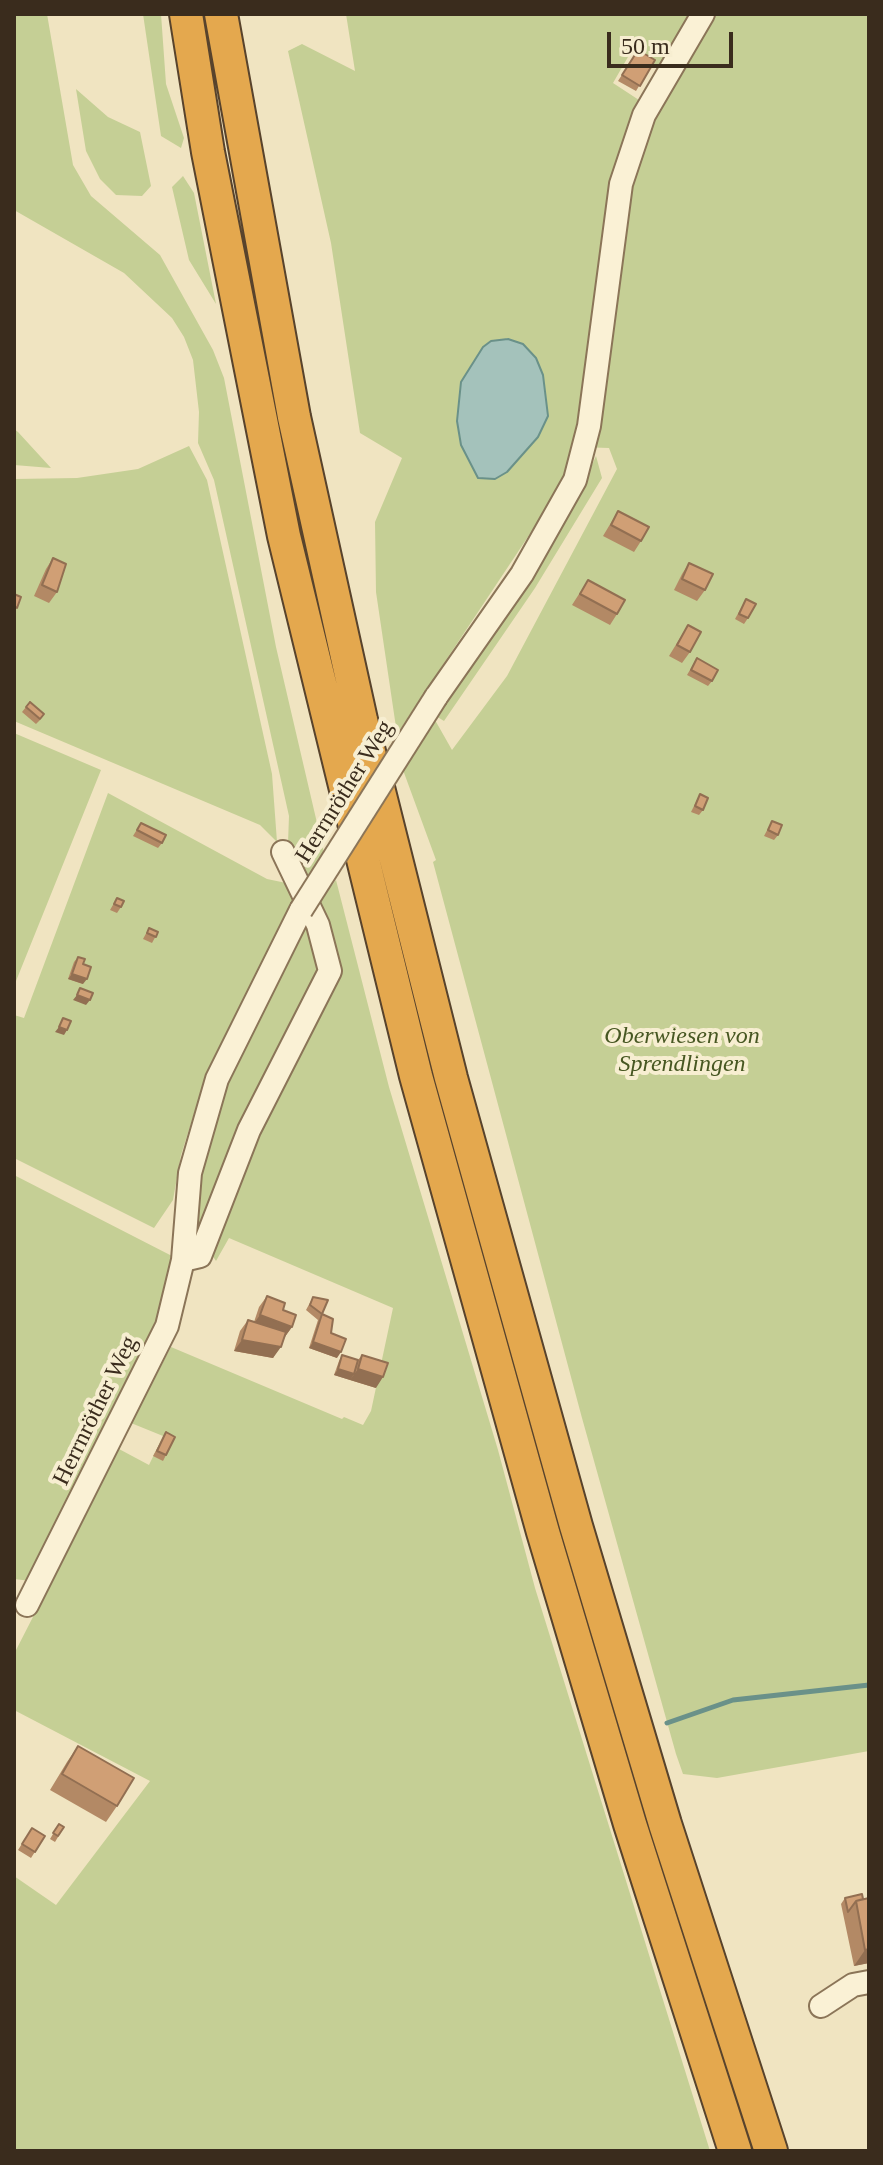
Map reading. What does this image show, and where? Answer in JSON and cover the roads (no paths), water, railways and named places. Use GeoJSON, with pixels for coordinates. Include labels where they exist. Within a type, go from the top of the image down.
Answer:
{"type":"FeatureCollection","features":[{"type":"Feature","properties":{"kind":"highway"},"geometry":{"type":"LineString","coordinates":[[186,14],[211,167],[281,521],[326,720],[412,1061],[543,1532],[630,1824],[735,2151]]}},
{"type":"Feature","properties":{"kind":"highway"},"geometry":{"type":"LineString","coordinates":[[221,14],[294,417],[361,720],[451,1078],[643,1750],[771,2151]]}},
{"type":"Feature","properties":{"kind":"street","name":"Herrnröther Weg"},"geometry":{"type":"LineString","coordinates":[[27,1605],[167,1326],[183,1260],[190,1173],[217,1079],[301,910],[436,697],[522,574],[575,480],[589,426],[621,184],[644,115],[703,14]]}},
{"type":"Feature","properties":{"kind":"street"},"geometry":{"type":"LineString","coordinates":[[183,1260],[200,1256],[249,1130],[330,971],[318,925],[283,852]]}},
{"type":"Feature","properties":{"kind":"street"},"geometry":{"type":"LineString","coordinates":[[821,2006],[853,1985],[869,1982]]}},
{"type":"Feature","properties":{"kind":"water"},"geometry":{"type":"Polygon","coordinates":[[[508,339],[523,344],[536,358],[543,375],[548,416],[538,437],[507,472],[495,479],[478,478],[461,445],[457,421],[461,382],[483,347],[491,341],[508,339]]]}},
{"type":"Feature","properties":{"kind":"waterway"},"geometry":{"type":"LineString","coordinates":[[667,1723],[733,1700],[869,1685]]}},
{"type":"Feature","properties":{"kind":"park label","name":"Oberwiesen von Sprendlingen"},"geometry":{"type":"Point","coordinates":[682,1051]}}]}
